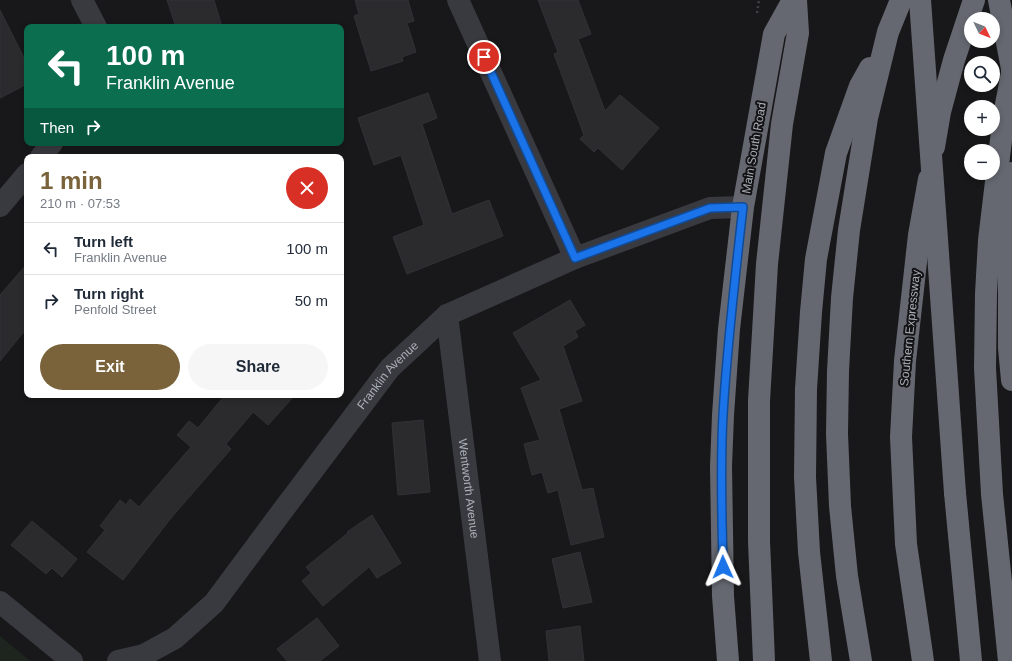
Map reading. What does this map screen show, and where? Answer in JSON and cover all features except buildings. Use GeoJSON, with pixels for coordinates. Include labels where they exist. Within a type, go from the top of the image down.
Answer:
{"type":"FeatureCollection","features":[{"type":"Feature","properties":{"kind":"highway","name":"Main South Road"},"geometry":{"type":"LineString","coordinates":[[728,661],[723,596],[721,466],[729,329],[743,207],[774,34],[795,0]]}},
{"type":"Feature","properties":{"kind":"highway"},"geometry":{"type":"LineString","coordinates":[[764,661],[759,541],[759,401],[767,264],[782,124],[798,34],[795,0]]}},
{"type":"Feature","properties":{"kind":"highway"},"geometry":{"type":"LineString","coordinates":[[821,661],[809,552],[805,477],[806,389],[816,259],[836,153],[860,86],[888,32],[901,0]]}},
{"type":"Feature","properties":{"kind":"highway"},"geometry":{"type":"LineString","coordinates":[[920,0],[955,493],[971,661]]}},
{"type":"Feature","properties":{"kind":"highway","name":"Southern Expressway"},"geometry":{"type":"LineString","coordinates":[[923,661],[906,544],[901,437],[905,361],[919,235],[940,112],[954,60],[974,0]]}},
{"type":"Feature","properties":{"kind":"highway"},"geometry":{"type":"LineString","coordinates":[[999,0],[1012,69]]}},
{"type":"Feature","properties":{"kind":"highway"},"geometry":{"type":"LineString","coordinates":[[861,661],[847,576],[840,506],[837,434],[838,371],[842,298],[849,230],[867,118],[888,32]]}},
{"type":"Feature","properties":{"kind":"highway"},"geometry":{"type":"LineString","coordinates":[[1009,661],[992,494],[985,368],[986,294],[989,240],[1004,115],[1012,73]]}},
{"type":"Feature","properties":{"kind":"highway"},"geometry":{"type":"LineString","coordinates":[[1012,164],[1009,206],[1009,348],[1012,380]]}},
{"type":"Feature","properties":{"kind":"street"},"geometry":{"type":"LineString","coordinates":[[82,0],[94,24]]}},
{"type":"Feature","properties":{"kind":"street"},"geometry":{"type":"LineString","coordinates":[[458,0],[575,258]]}},
{"type":"Feature","properties":{"kind":"street"},"geometry":{"type":"LineString","coordinates":[[43,154],[49,146]]}},
{"type":"Feature","properties":{"kind":"street"},"geometry":{"type":"LineString","coordinates":[[0,206],[24,178]]}},
{"type":"Feature","properties":{"kind":"street","name":"Franklin Avenue"},"geometry":{"type":"LineString","coordinates":[[118,661],[144,655],[175,638],[214,603],[282,510],[390,368],[447,315],[575,258],[710,208],[743,207]]}},
{"type":"Feature","properties":{"kind":"street","name":"Wentworth Avenue"},"geometry":{"type":"LineString","coordinates":[[447,315],[490,661]]}},
{"type":"Feature","properties":{"kind":"street"},"geometry":{"type":"LineString","coordinates":[[0,602],[72,661]]}},
{"type":"Feature","properties":{"kind":"shaded area"},"geometry":{"type":"Polygon","coordinates":[[[0,636],[30,661],[0,661],[0,636]]]}},
{"type":"Feature","properties":{"kind":"route"},"geometry":{"type":"LineString","coordinates":[[484,57],[575,258],[710,208],[743,207],[729,329],[723,416],[721,466],[723,567]]}}]}
